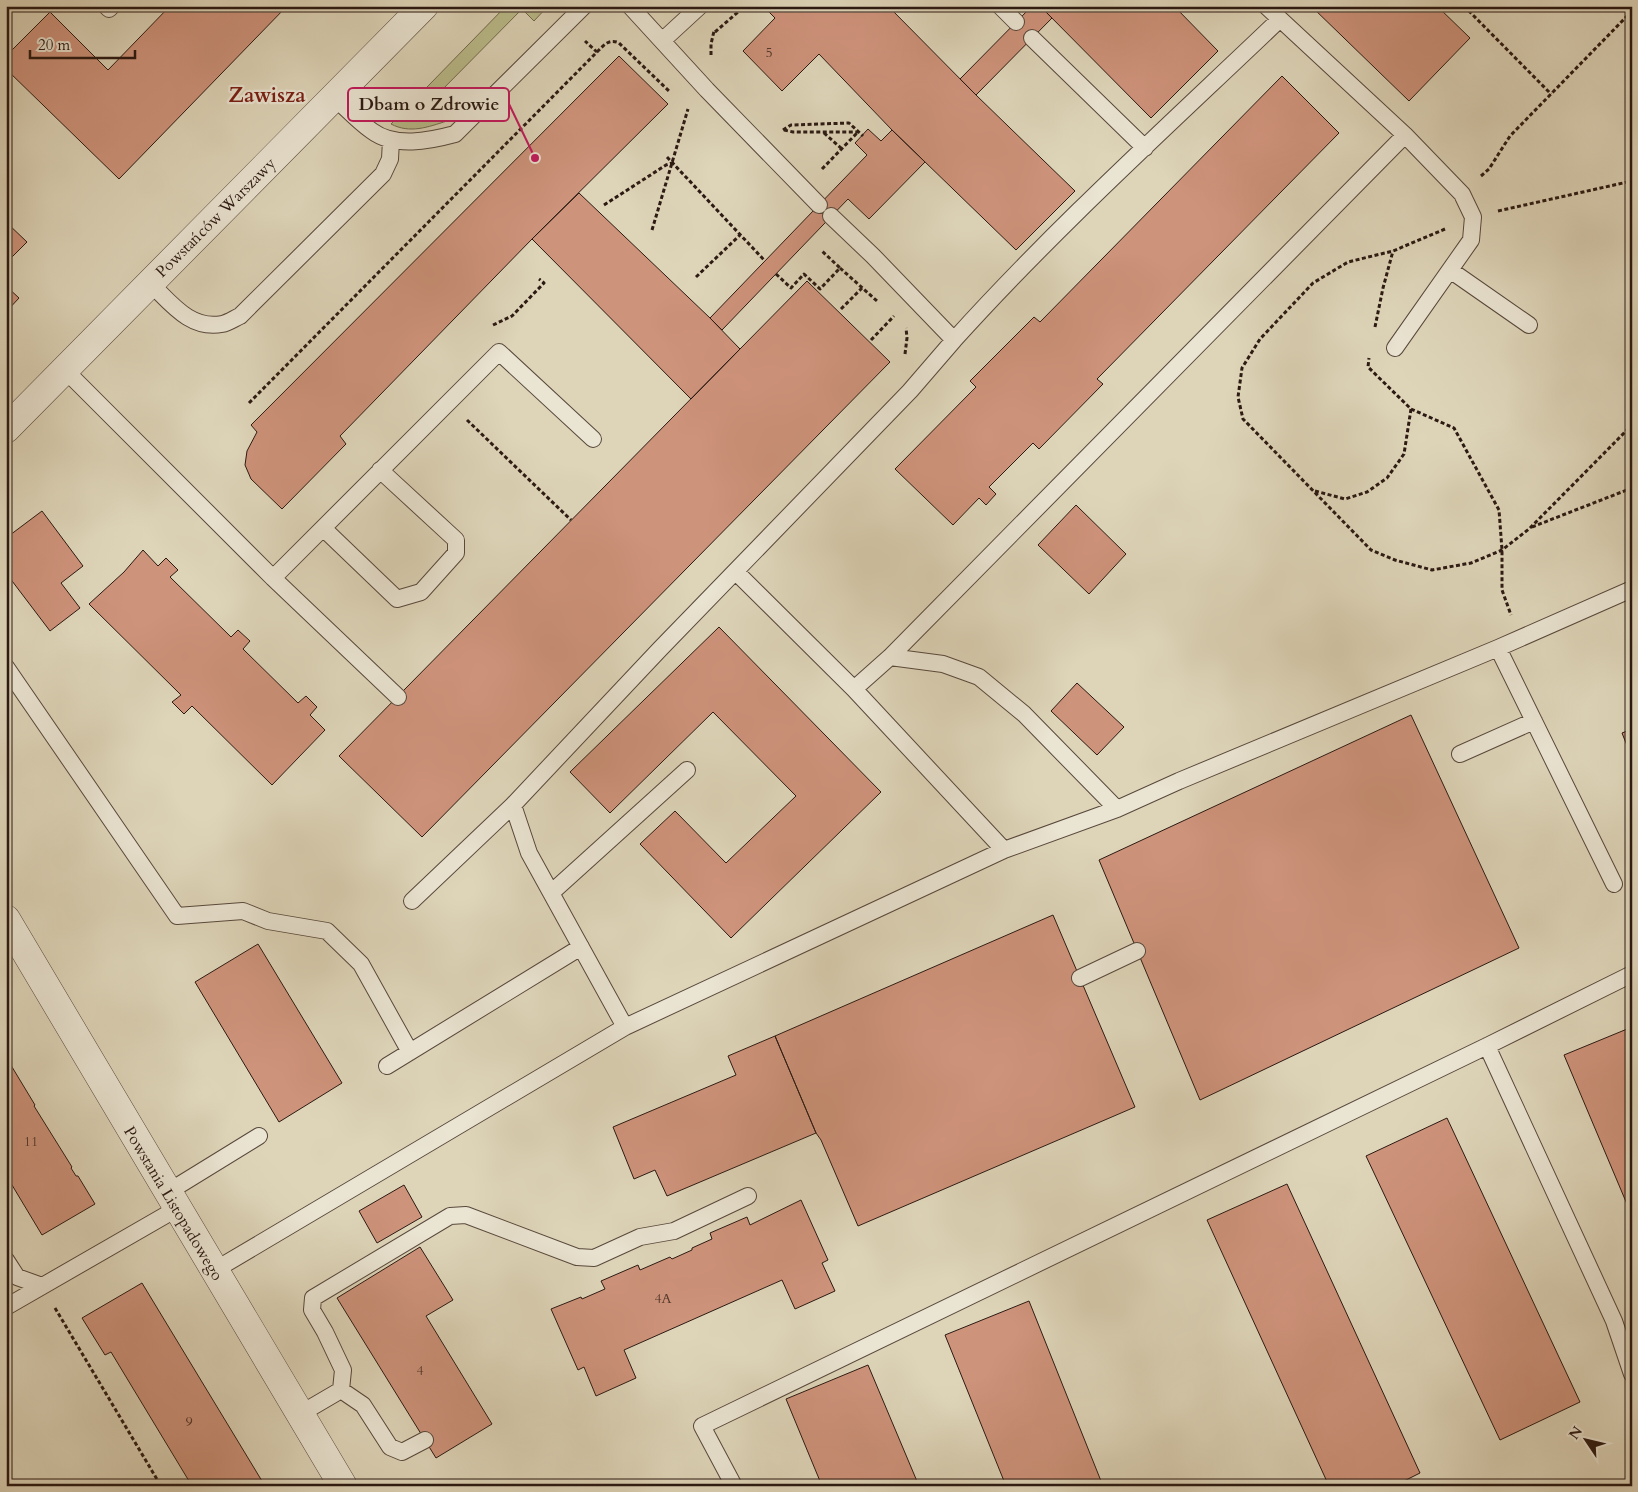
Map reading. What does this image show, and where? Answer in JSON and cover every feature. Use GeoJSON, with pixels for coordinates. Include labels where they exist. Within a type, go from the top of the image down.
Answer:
{"type":"FeatureCollection","features":[{"type":"Feature","properties":{"kind":"street","name":"Powstańców Warszawy"},"geometry":{"type":"LineString","coordinates":[[6,429],[424,6]]}},
{"type":"Feature","properties":{"kind":"street","name":"Powstania Listopadowego"},"geometry":{"type":"LineString","coordinates":[[6,919],[343,1486]]}},
{"type":"Feature","properties":{"kind":"lane"},"geometry":{"type":"LineString","coordinates":[[106,6],[109,9],[112,6]]}},
{"type":"Feature","properties":{"kind":"lane"},"geometry":{"type":"LineString","coordinates":[[334,97],[373,132],[391,140],[427,141],[455,134],[584,6]]}},
{"type":"Feature","properties":{"kind":"lane"},"geometry":{"type":"LineString","coordinates":[[630,6],[819,205]]}},
{"type":"Feature","properties":{"kind":"lane"},"geometry":{"type":"LineString","coordinates":[[662,41],[700,6]]}},
{"type":"Feature","properties":{"kind":"lane"},"geometry":{"type":"LineString","coordinates":[[1000,6],[1016,22]]}},
{"type":"Feature","properties":{"kind":"lane"},"geometry":{"type":"LineString","coordinates":[[1266,6],[1405,136],[1462,194],[1473,217],[1471,240],[1395,348]]}},
{"type":"Feature","properties":{"kind":"lane"},"geometry":{"type":"LineString","coordinates":[[412,901],[513,805],[660,648],[910,391],[995,296],[1145,148],[1280,19]]}},
{"type":"Feature","properties":{"kind":"lane"},"geometry":{"type":"LineString","coordinates":[[1032,38],[1145,148]]}},
{"type":"Feature","properties":{"kind":"lane"},"geometry":{"type":"LineString","coordinates":[[854,689],[890,657],[1405,136]]}},
{"type":"Feature","properties":{"kind":"lane"},"geometry":{"type":"LineString","coordinates":[[150,283],[188,318],[203,325],[223,324],[240,316],[383,174],[390,159],[391,140]]}},
{"type":"Feature","properties":{"kind":"lane"},"geometry":{"type":"LineString","coordinates":[[831,216],[873,256],[954,340]]}},
{"type":"Feature","properties":{"kind":"lane"},"geometry":{"type":"LineString","coordinates":[[1450,270],[1530,325]]}},
{"type":"Feature","properties":{"kind":"lane"},"geometry":{"type":"LineString","coordinates":[[273,578],[499,352],[593,439]]}},
{"type":"Feature","properties":{"kind":"lane"},"geometry":{"type":"LineString","coordinates":[[65,370],[273,578],[398,696]]}},
{"type":"Feature","properties":{"kind":"lane"},"geometry":{"type":"LineString","coordinates":[[323,528],[398,599],[421,592],[456,552],[456,540],[380,470]]}},
{"type":"Feature","properties":{"kind":"lane"},"geometry":{"type":"LineString","coordinates":[[736,572],[854,689],[1004,850]]}},
{"type":"Feature","properties":{"kind":"lane"},"geometry":{"type":"LineString","coordinates":[[215,1270],[625,1027],[1004,850],[1116,809],[1498,648],[1632,589]]}},
{"type":"Feature","properties":{"kind":"lane"},"geometry":{"type":"LineString","coordinates":[[1498,648],[1614,884]]}},
{"type":"Feature","properties":{"kind":"lane"},"geometry":{"type":"LineString","coordinates":[[890,657],[943,664],[979,677],[1024,714],[1116,809]]}},
{"type":"Feature","properties":{"kind":"lane"},"geometry":{"type":"LineString","coordinates":[[6,667],[177,916],[242,911],[268,921],[327,931],[361,964],[410,1052]]}},
{"type":"Feature","properties":{"kind":"lane"},"geometry":{"type":"LineString","coordinates":[[1460,754],[1534,721]]}},
{"type":"Feature","properties":{"kind":"lane"},"geometry":{"type":"LineString","coordinates":[[551,893],[687,770]]}},
{"type":"Feature","properties":{"kind":"lane"},"geometry":{"type":"LineString","coordinates":[[513,805],[529,853],[625,1027]]}},
{"type":"Feature","properties":{"kind":"lane"},"geometry":{"type":"LineString","coordinates":[[387,1066],[581,947]]}},
{"type":"Feature","properties":{"kind":"lane"},"geometry":{"type":"LineString","coordinates":[[1080,978],[1137,951]]}},
{"type":"Feature","properties":{"kind":"lane"},"geometry":{"type":"LineString","coordinates":[[734,1486],[702,1426],[1632,974]]}},
{"type":"Feature","properties":{"kind":"lane"},"geometry":{"type":"LineString","coordinates":[[1487,1046],[1614,1321],[1632,1374]]}},
{"type":"Feature","properties":{"kind":"lane"},"geometry":{"type":"LineString","coordinates":[[6,1307],[42,1286],[173,1200],[260,1136]]}},
{"type":"Feature","properties":{"kind":"lane"},"geometry":{"type":"LineString","coordinates":[[341,1390],[343,1370],[312,1310],[313,1298],[450,1216],[466,1215],[578,1257],[594,1258],[640,1237],[674,1231],[748,1196]]}},
{"type":"Feature","properties":{"kind":"lane"},"geometry":{"type":"LineString","coordinates":[[6,1260],[17,1277],[42,1286]]}},
{"type":"Feature","properties":{"kind":"lane"},"geometry":{"type":"LineString","coordinates":[[1614,1321],[1632,1340]]}},
{"type":"Feature","properties":{"kind":"lane"},"geometry":{"type":"LineString","coordinates":[[300,1414],[341,1390]]}},
{"type":"Feature","properties":{"kind":"lane"},"geometry":{"type":"LineString","coordinates":[[341,1390],[363,1405],[390,1447],[402,1452],[425,1440]]}},
{"type":"Feature","properties":{"kind":"path"},"geometry":{"type":"LineString","coordinates":[[714,33],[745,6]]}},
{"type":"Feature","properties":{"kind":"path"},"geometry":{"type":"LineString","coordinates":[[1468,6],[1466,8],[1551,94]]}},
{"type":"Feature","properties":{"kind":"path"},"geometry":{"type":"LineString","coordinates":[[1462,194],[1489,169],[1510,136],[1632,12]]}},
{"type":"Feature","properties":{"kind":"path"},"geometry":{"type":"LineString","coordinates":[[583,39],[597,52]]}},
{"type":"Feature","properties":{"kind":"path"},"geometry":{"type":"LineString","coordinates":[[249,403],[597,52],[610,42],[615,41],[619,43],[675,97]]}},
{"type":"Feature","properties":{"kind":"path"},"geometry":{"type":"LineString","coordinates":[[708,41],[711,44]]}},
{"type":"Feature","properties":{"kind":"path"},"geometry":{"type":"LineString","coordinates":[[652,230],[688,109],[682,103]]}},
{"type":"Feature","properties":{"kind":"path"},"geometry":{"type":"LineString","coordinates":[[784,130],[791,125],[849,123],[862,136]]}},
{"type":"Feature","properties":{"kind":"path"},"geometry":{"type":"LineString","coordinates":[[778,130],[793,132],[858,132]]}},
{"type":"Feature","properties":{"kind":"path"},"geometry":{"type":"LineString","coordinates":[[824,132],[842,149]]}},
{"type":"Feature","properties":{"kind":"path"},"geometry":{"type":"LineString","coordinates":[[818,174],[858,132]]}},
{"type":"Feature","properties":{"kind":"path"},"geometry":{"type":"LineString","coordinates":[[668,157],[765,262]]}},
{"type":"Feature","properties":{"kind":"path"},"geometry":{"type":"LineString","coordinates":[[604,205],[672,163]]}},
{"type":"Feature","properties":{"kind":"path"},"geometry":{"type":"LineString","coordinates":[[1632,181],[1473,217],[1393,251],[1348,262],[1313,283],[1260,339],[1242,368],[1238,397],[1243,419],[1371,550],[1395,560],[1432,570],[1471,563],[1502,550],[1529,528],[1632,425]]}},
{"type":"Feature","properties":{"kind":"path"},"geometry":{"type":"LineString","coordinates":[[696,276],[740,235]]}},
{"type":"Feature","properties":{"kind":"path"},"geometry":{"type":"LineString","coordinates":[[822,251],[874,299],[882,303]]}},
{"type":"Feature","properties":{"kind":"path"},"geometry":{"type":"LineString","coordinates":[[1374,332],[1393,251]]}},
{"type":"Feature","properties":{"kind":"path"},"geometry":{"type":"LineString","coordinates":[[776,274],[791,288],[804,274],[820,289],[840,268]]}},
{"type":"Feature","properties":{"kind":"path"},"geometry":{"type":"LineString","coordinates":[[489,327],[512,316],[544,283],[539,278]]}},
{"type":"Feature","properties":{"kind":"path"},"geometry":{"type":"LineString","coordinates":[[840,310],[862,288]]}},
{"type":"Feature","properties":{"kind":"path"},"geometry":{"type":"LineString","coordinates":[[871,340],[898,312]]}},
{"type":"Feature","properties":{"kind":"path"},"geometry":{"type":"LineString","coordinates":[[904,360],[907,338],[906,323]]}},
{"type":"Feature","properties":{"kind":"path"},"geometry":{"type":"LineString","coordinates":[[1371,349],[1368,367],[1411,409],[1454,428],[1499,510],[1502,590],[1519,638]]}},
{"type":"Feature","properties":{"kind":"path"},"geometry":{"type":"LineString","coordinates":[[1314,491],[1345,499],[1367,492],[1387,478],[1404,454],[1411,409]]}},
{"type":"Feature","properties":{"kind":"path"},"geometry":{"type":"LineString","coordinates":[[466,420],[571,520]]}},
{"type":"Feature","properties":{"kind":"path"},"geometry":{"type":"LineString","coordinates":[[1529,528],[1632,488]]}},
{"type":"Feature","properties":{"kind":"path"},"geometry":{"type":"LineString","coordinates":[[42,1286],[161,1486]]}},
{"type":"Feature","properties":{"kind":"green space"},"geometry":{"type":"Polygon","coordinates":[[[506,6],[548,6],[534,21],[522,9],[437,95],[450,114],[447,121],[412,129],[405,129],[391,124],[506,6]]]}},
{"type":"Feature","properties":{"kind":"building"},"geometry":{"type":"Polygon","coordinates":[[[170,6],[287,6],[119,179],[6,69],[6,56],[50,12],[108,70],[170,6]]]}},
{"type":"Feature","properties":{"kind":"building"},"geometry":{"type":"Polygon","coordinates":[[[763,6],[888,6],[1075,191],[1016,250],[892,130],[819,54],[782,91],[743,51],[775,18],[763,6]]]}},
{"type":"Feature","properties":{"kind":"building"},"geometry":{"type":"Polygon","coordinates":[[[1032,6],[1040,6],[1052,18],[976,95],[960,79],[1032,6]]]}},
{"type":"Feature","properties":{"kind":"building"},"geometry":{"type":"Polygon","coordinates":[[[1040,6],[1174,6],[1218,51],[1151,118],[1040,6]]]}},
{"type":"Feature","properties":{"kind":"building"},"geometry":{"type":"Polygon","coordinates":[[[1311,6],[1437,6],[1470,38],[1409,101],[1311,6]]]}},
{"type":"Feature","properties":{"kind":"building"},"geometry":{"type":"Polygon","coordinates":[[[619,56],[668,104],[532,239],[340,436],[346,444],[282,509],[251,479],[245,465],[247,451],[257,432],[251,425],[619,56]]]}},
{"type":"Feature","properties":{"kind":"building"},"geometry":{"type":"Polygon","coordinates":[[[1282,76],[1339,133],[1097,379],[1103,384],[1039,449],[1033,443],[989,487],[996,494],[986,505],[979,498],[953,525],[895,469],[976,387],[970,381],[1034,317],[1040,322],[1282,76]]]}},
{"type":"Feature","properties":{"kind":"building"},"geometry":{"type":"Polygon","coordinates":[[[868,129],[881,141],[892,130],[925,162],[869,219],[848,199],[722,330],[710,318],[867,155],[855,143],[868,129]]]}},
{"type":"Feature","properties":{"kind":"building"},"geometry":{"type":"Polygon","coordinates":[[[579,193],[740,349],[691,399],[532,239],[579,193]]]}},
{"type":"Feature","properties":{"kind":"building"},"geometry":{"type":"Polygon","coordinates":[[[6,222],[27,242],[6,263],[6,222]]]}},
{"type":"Feature","properties":{"kind":"building"},"geometry":{"type":"Polygon","coordinates":[[[807,281],[890,362],[422,837],[339,756],[807,281]]]}},
{"type":"Feature","properties":{"kind":"building"},"geometry":{"type":"Polygon","coordinates":[[[6,286],[19,298],[6,312],[6,286]]]}},
{"type":"Feature","properties":{"kind":"building"},"geometry":{"type":"Polygon","coordinates":[[[1076,505],[1126,554],[1089,594],[1038,545],[1076,505]]]}},
{"type":"Feature","properties":{"kind":"building"},"geometry":{"type":"Polygon","coordinates":[[[42,511],[83,566],[61,583],[80,608],[50,631],[6,573],[6,538],[42,511]]]}},
{"type":"Feature","properties":{"kind":"building"},"geometry":{"type":"Polygon","coordinates":[[[143,550],[158,566],[166,558],[178,570],[170,577],[231,637],[238,630],[250,641],[243,649],[298,703],[306,696],[317,707],[310,715],[325,730],[272,785],[192,706],[184,714],[172,702],[181,695],[89,604],[124,572],[143,550]]]}},
{"type":"Feature","properties":{"kind":"building"},"geometry":{"type":"Polygon","coordinates":[[[719,627],[881,792],[731,938],[640,844],[675,811],[726,863],[796,796],[713,712],[610,813],[570,772],[719,627]]]}},
{"type":"Feature","properties":{"kind":"building"},"geometry":{"type":"Polygon","coordinates":[[[1077,683],[1124,727],[1097,755],[1051,711],[1077,683]]]}},
{"type":"Feature","properties":{"kind":"building"},"geometry":{"type":"Polygon","coordinates":[[[1411,715],[1519,948],[1200,1100],[1099,860],[1411,715]]]}},
{"type":"Feature","properties":{"kind":"building"},"geometry":{"type":"Polygon","coordinates":[[[1632,729],[1632,758],[1622,733],[1632,729]]]}},
{"type":"Feature","properties":{"kind":"building"},"geometry":{"type":"Polygon","coordinates":[[[1053,915],[1135,1107],[858,1226],[775,1036],[1053,915]]]}},
{"type":"Feature","properties":{"kind":"building"},"geometry":{"type":"Polygon","coordinates":[[[258,944],[342,1083],[279,1122],[195,982],[258,944]]]}},
{"type":"Feature","properties":{"kind":"building"},"geometry":{"type":"Polygon","coordinates":[[[1632,1027],[1632,1216],[1564,1055],[1632,1027]]]}},
{"type":"Feature","properties":{"kind":"building"},"geometry":{"type":"Polygon","coordinates":[[[775,1036],[816,1133],[667,1196],[655,1170],[634,1179],[613,1127],[736,1075],[728,1056],[775,1036]]]}},
{"type":"Feature","properties":{"kind":"building"},"geometry":{"type":"Polygon","coordinates":[[[6,1057],[71,1168],[95,1204],[42,1235],[6,1175],[6,1057]]]}},
{"type":"Feature","properties":{"kind":"building"},"geometry":{"type":"Polygon","coordinates":[[[1447,1118],[1580,1402],[1500,1440],[1366,1156],[1447,1118]]]}},
{"type":"Feature","properties":{"kind":"building"},"geometry":{"type":"Polygon","coordinates":[[[1287,1184],[1420,1473],[1394,1486],[1329,1486],[1207,1220],[1287,1184]]]}},
{"type":"Feature","properties":{"kind":"building"},"geometry":{"type":"Polygon","coordinates":[[[404,1185],[422,1217],[377,1243],[359,1211],[404,1185]]]}},
{"type":"Feature","properties":{"kind":"building"},"geometry":{"type":"Polygon","coordinates":[[[801,1200],[828,1260],[822,1263],[835,1291],[795,1309],[782,1280],[624,1350],[636,1378],[596,1396],[584,1367],[578,1370],[551,1309],[605,1289],[601,1281],[638,1265],[640,1270],[692,1250],[692,1248],[712,1239],[710,1233],[747,1217],[750,1225],[801,1200]]]}},
{"type":"Feature","properties":{"kind":"building"},"geometry":{"type":"Polygon","coordinates":[[[420,1247],[453,1300],[426,1316],[492,1424],[436,1458],[337,1298],[420,1247]]]}},
{"type":"Feature","properties":{"kind":"building"},"geometry":{"type":"Polygon","coordinates":[[[142,1283],[265,1486],[192,1486],[111,1352],[105,1355],[82,1318],[142,1283]]]}},
{"type":"Feature","properties":{"kind":"building"},"geometry":{"type":"Polygon","coordinates":[[[1029,1301],[1103,1486],[1006,1486],[945,1335],[1029,1301]]]}},
{"type":"Feature","properties":{"kind":"building"},"geometry":{"type":"Polygon","coordinates":[[[868,1365],[919,1486],[822,1486],[786,1399],[868,1365]]]}},
{"type":"Feature","properties":{"kind":"place","name":"Dbam o Zdrowie"},"geometry":{"type":"Point","coordinates":[535,158]}},
{"type":"Feature","properties":{"kind":"district","name":"Zawisza"},"geometry":{"type":"Point","coordinates":[267,95]}}]}
